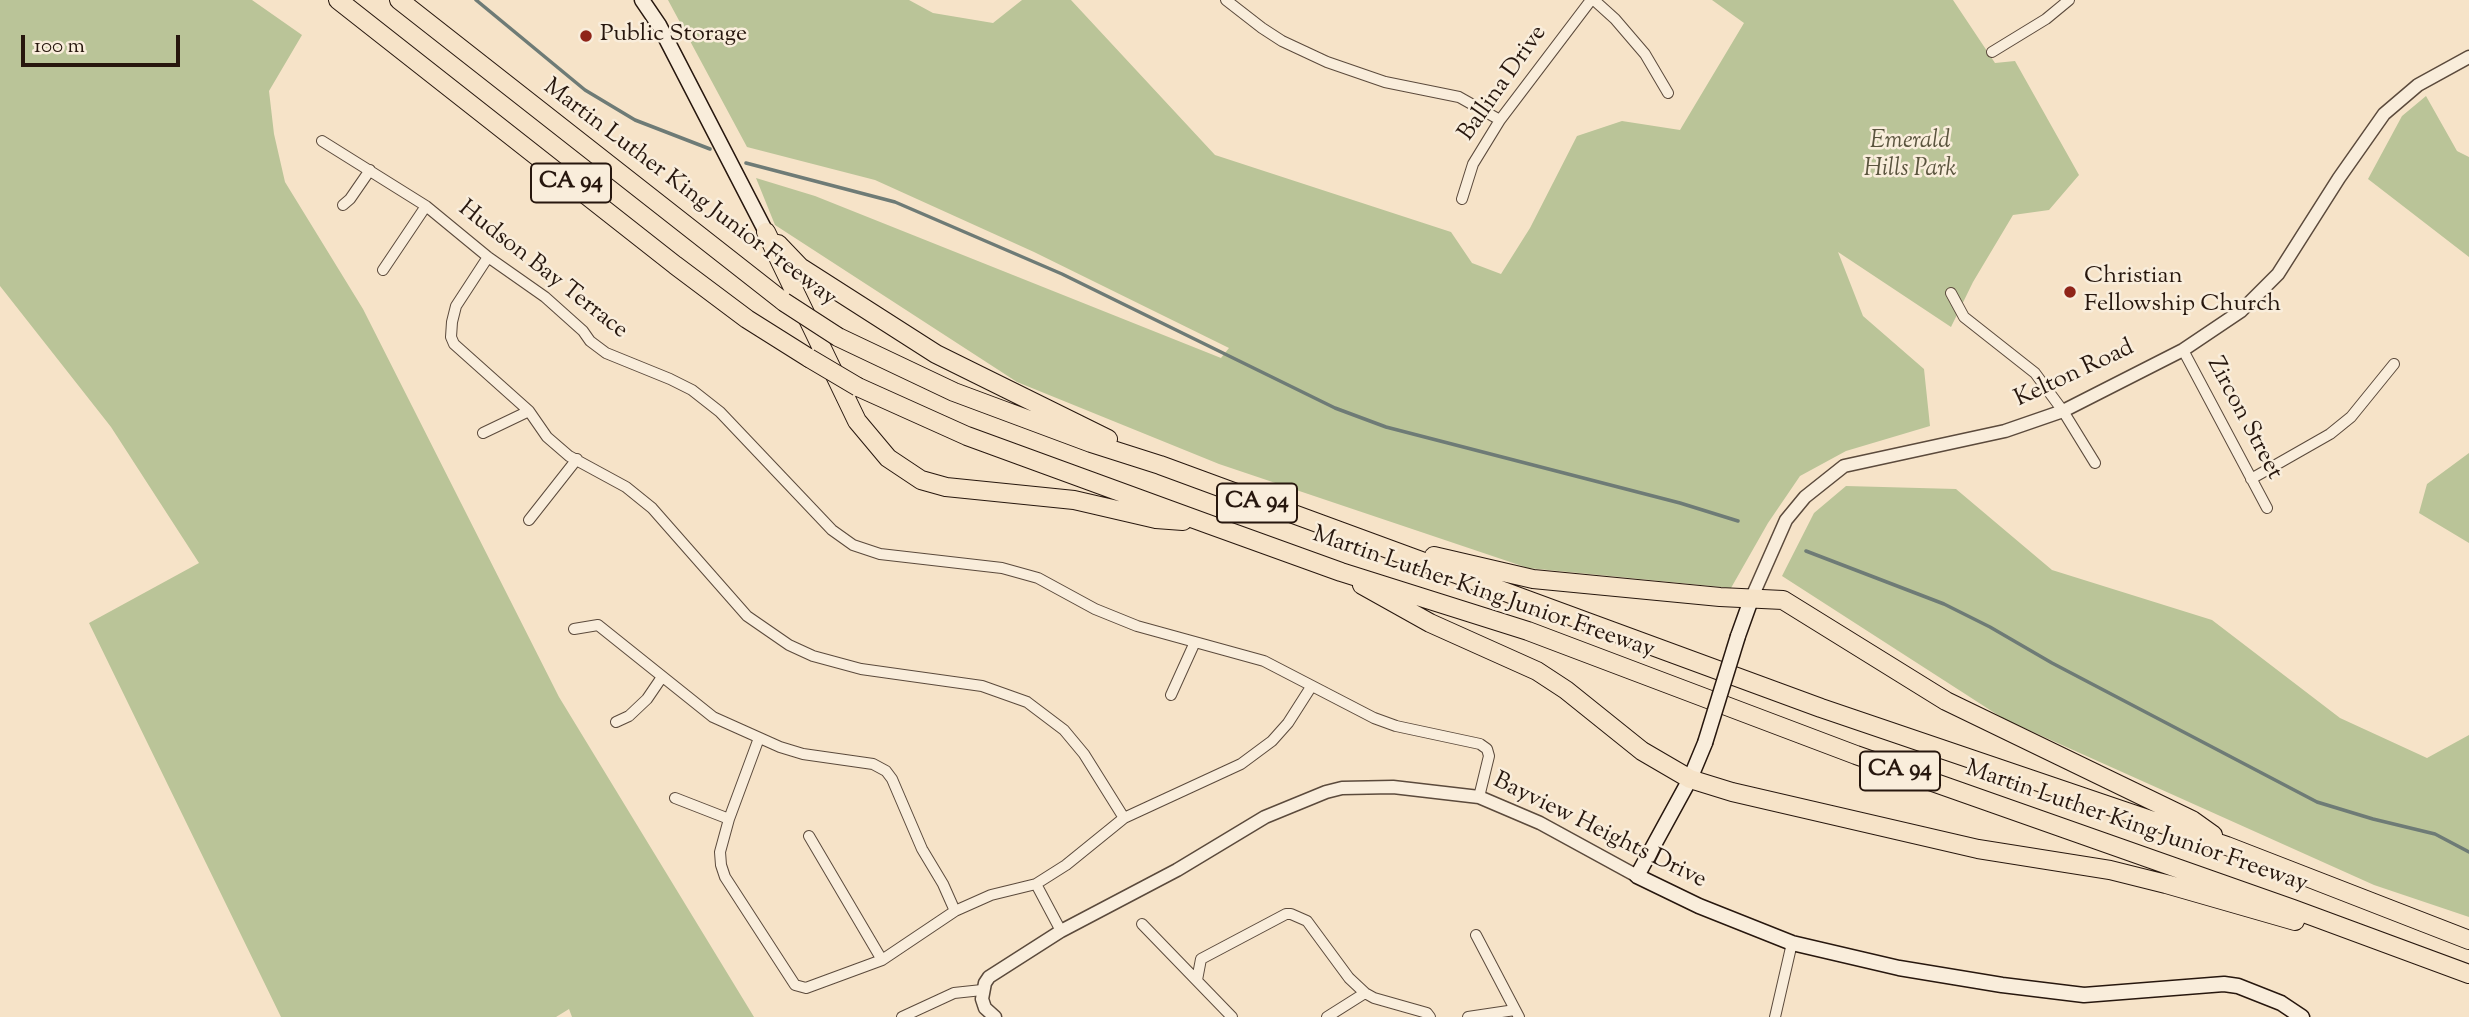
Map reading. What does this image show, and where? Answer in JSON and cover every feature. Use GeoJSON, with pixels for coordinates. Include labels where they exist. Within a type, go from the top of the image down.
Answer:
{"type":"FeatureCollection","features":[{"type":"Feature","properties":{"kind":"highway","name":"Martin Luther King Junior Freeway"},"geometry":{"type":"LineString","coordinates":[[338,0],[747,319],[858,387],[967,436],[1208,524],[1341,572],[1528,631],[1856,755],[2464,972]]}},
{"type":"Feature","properties":{"kind":"highway","name":"Martin Luther King Junior Freeway"},"geometry":{"type":"LineString","coordinates":[[399,0],[784,302],[838,337],[954,392],[1821,708],[2227,846],[2469,940]]}},
{"type":"Feature","properties":{"kind":"highway"},"geometry":{"type":"LineString","coordinates":[[766,232],[800,267],[936,354],[1160,466]]}},
{"type":"Feature","properties":{"kind":"highway"},"geometry":{"type":"LineString","coordinates":[[766,232],[857,421],[888,458],[921,480],[946,487],[1074,500],[1156,519],[1208,524]]}},
{"type":"Feature","properties":{"kind":"highway"},"geometry":{"type":"LineString","coordinates":[[1356,537],[1533,579],[1720,597],[1783,600],[1946,701],[2192,820],[2227,846]]}},
{"type":"Feature","properties":{"kind":"highway"},"geometry":{"type":"LineString","coordinates":[[1341,572],[1430,623],[1536,671],[1566,690],[1642,751],[1690,779],[1732,792],[1978,849],[2110,870],[2464,972]]}},
{"type":"Feature","properties":{"kind":"main road"},"geometry":{"type":"LineString","coordinates":[[642,0],[659,25],[766,232]]}},
{"type":"Feature","properties":{"kind":"main road","name":"Kelton Road"},"geometry":{"type":"LineString","coordinates":[[1637,876],[1690,779],[1705,743],[1752,597]]}},
{"type":"Feature","properties":{"kind":"main road","name":"Bayview Heights Drive"},"geometry":{"type":"LineString","coordinates":[[1637,876],[1699,906],[1792,943],[1899,968],[2084,995],[2224,984],[2238,986],[2281,1003],[2302,1017]]}},
{"type":"Feature","properties":{"kind":"street"},"geometry":{"type":"LineString","coordinates":[[1226,0],[1272,35],[1327,62],[1385,82],[1459,97],[1500,120]]}},
{"type":"Feature","properties":{"kind":"street"},"geometry":{"type":"LineString","coordinates":[[1592,0],[1615,19],[1637,44],[1668,93]]}},
{"type":"Feature","properties":{"kind":"street","name":"Ballina Drive"},"geometry":{"type":"LineString","coordinates":[[1462,199],[1473,164],[1500,120],[1592,0]]}},
{"type":"Feature","properties":{"kind":"street"},"geometry":{"type":"LineString","coordinates":[[1992,52],[2046,19],[2069,0]]}},
{"type":"Feature","properties":{"kind":"street","name":"Kelton Road"},"geometry":{"type":"LineString","coordinates":[[1752,597],[1786,520],[1805,497],[1844,466],[2005,431],[2063,411],[2183,350],[2241,311],[2278,274],[2339,178],[2384,114],[2418,85],[2469,57]]}},
{"type":"Feature","properties":{"kind":"street","name":"Hudson Bay Terrace"},"geometry":{"type":"LineString","coordinates":[[323,141],[426,206],[488,257],[545,297],[606,353],[681,384],[720,412],[832,530],[853,545],[880,554],[1002,568],[1038,578],[1095,609],[1137,626],[1264,661],[1374,718],[1396,726],[1480,744],[1487,749],[1489,757],[1479,797]]}},
{"type":"Feature","properties":{"kind":"street"},"geometry":{"type":"LineString","coordinates":[[343,205],[370,170]]}},
{"type":"Feature","properties":{"kind":"street"},"geometry":{"type":"LineString","coordinates":[[383,270],[426,206]]}},
{"type":"Feature","properties":{"kind":"street"},"geometry":{"type":"LineString","coordinates":[[488,257],[456,306],[451,337],[454,344],[530,411],[547,436],[569,456],[626,487],[652,508],[747,615],[789,645],[813,656],[861,669],[982,686],[1027,702],[1069,736],[1084,754],[1124,818]]}},
{"type":"Feature","properties":{"kind":"street"},"geometry":{"type":"LineString","coordinates":[[1951,293],[1964,317],[2035,373],[2063,411],[2095,463]]}},
{"type":"Feature","properties":{"kind":"street","name":"Zircon Street"},"geometry":{"type":"LineString","coordinates":[[2183,350],[2267,508]]}},
{"type":"Feature","properties":{"kind":"street"},"geometry":{"type":"LineString","coordinates":[[2251,479],[2330,434],[2351,417],[2394,363]]}},
{"type":"Feature","properties":{"kind":"street"},"geometry":{"type":"LineString","coordinates":[[483,433],[530,411]]}},
{"type":"Feature","properties":{"kind":"street"},"geometry":{"type":"LineString","coordinates":[[529,520],[577,459]]}},
{"type":"Feature","properties":{"kind":"street"},"geometry":{"type":"LineString","coordinates":[[574,629],[598,625],[713,717],[759,738],[803,754],[873,764],[886,771],[922,849],[955,911]]}},
{"type":"Feature","properties":{"kind":"street"},"geometry":{"type":"LineString","coordinates":[[1171,695],[1195,642]]}},
{"type":"Feature","properties":{"kind":"street"},"geometry":{"type":"LineString","coordinates":[[616,722],[629,716],[647,699],[662,677]]}},
{"type":"Feature","properties":{"kind":"street"},"geometry":{"type":"LineString","coordinates":[[759,738],[729,819],[720,852],[721,865],[725,877],[795,985],[806,988],[882,960],[955,911],[991,895],[1036,884],[1066,865],[1124,818],[1241,764],[1257,754],[1288,723],[1311,687]]}},
{"type":"Feature","properties":{"kind":"street","name":"Bayview Heights Drive"},"geometry":{"type":"LineString","coordinates":[[982,990],[989,977],[1061,931],[1177,870],[1265,817],[1342,788],[1393,787],[1479,797],[1540,823],[1637,876]]}},
{"type":"Feature","properties":{"kind":"street"},"geometry":{"type":"LineString","coordinates":[[675,798],[729,819]]}},
{"type":"Feature","properties":{"kind":"street"},"geometry":{"type":"LineString","coordinates":[[809,836],[882,960]]}},
{"type":"Feature","properties":{"kind":"street"},"geometry":{"type":"LineString","coordinates":[[1036,884],[1061,931]]}},
{"type":"Feature","properties":{"kind":"street"},"geometry":{"type":"LineString","coordinates":[[1198,980],[1201,959],[1286,914],[1291,914],[1307,920],[1349,978],[1364,993],[1427,1013],[1430,1017]]}},
{"type":"Feature","properties":{"kind":"street"},"geometry":{"type":"LineString","coordinates":[[1142,925],[1232,1017]]}},
{"type":"Feature","properties":{"kind":"street"},"geometry":{"type":"LineString","coordinates":[[1468,1017],[1517,1013],[1476,935]]}},
{"type":"Feature","properties":{"kind":"street"},"geometry":{"type":"LineString","coordinates":[[1775,1017],[1792,943]]}},
{"type":"Feature","properties":{"kind":"street"},"geometry":{"type":"LineString","coordinates":[[902,1017],[954,993],[982,990],[985,1008],[995,1017]]}},
{"type":"Feature","properties":{"kind":"street"},"geometry":{"type":"LineString","coordinates":[[1328,1017],[1364,993]]}},
{"type":"Feature","properties":{"kind":"green space"},"geometry":{"type":"Polygon","coordinates":[[[0,0],[252,0],[302,35],[269,91],[274,134],[285,182],[363,309],[559,697],[754,1017],[572,1017],[569,1009],[556,1017],[281,1017],[89,623],[199,563],[111,427],[0,286],[0,0]]]}},
{"type":"Feature","properties":{"kind":"green space","name":"Emerald Hills Park"},"geometry":{"type":"Polygon","coordinates":[[[668,0],[909,0],[933,13],[993,23],[1022,0],[1071,0],[1215,155],[1451,232],[1472,263],[1501,274],[1530,228],[1577,136],[1622,121],[1680,130],[1744,23],[1712,0],[1953,0],[1995,63],[2015,61],[2079,175],[2049,210],[2013,215],[1973,282],[1951,327],[1838,252],[1863,316],[1924,369],[1930,426],[1846,451],[1800,476],[1768,523],[1731,588],[1528,568],[1219,464],[1017,382],[775,225],[756,178],[815,196],[1221,358],[1229,348],[1034,252],[875,180],[747,147],[668,0]]]}},
{"type":"Feature","properties":{"kind":"green space"},"geometry":{"type":"Polygon","coordinates":[[[2426,96],[2457,151],[2469,157],[2469,257],[2368,179],[2402,116],[2426,96]]]}},
{"type":"Feature","properties":{"kind":"green space"},"geometry":{"type":"Polygon","coordinates":[[[2469,453],[2469,543],[2419,513],[2427,484],[2469,453]]]}},
{"type":"Feature","properties":{"kind":"green space"},"geometry":{"type":"Polygon","coordinates":[[[1846,486],[1956,489],[2052,570],[2212,620],[2340,718],[2427,758],[2469,735],[2469,917],[2374,885],[2004,719],[1782,576],[1814,513],[1846,486]]]}},
{"type":"Feature","properties":{"kind":"waterway"},"geometry":{"type":"LineString","coordinates":[[476,0],[585,90],[635,120],[710,149]]}},
{"type":"Feature","properties":{"kind":"waterway"},"geometry":{"type":"LineString","coordinates":[[746,163],[895,202],[1062,274],[1335,408],[1386,427],[1680,503],[1738,521]]}},
{"type":"Feature","properties":{"kind":"waterway"},"geometry":{"type":"LineString","coordinates":[[1806,551],[1944,604],[2317,802],[2435,834],[2469,852]]}},
{"type":"Feature","properties":{"kind":"place","name":"Public Storage"},"geometry":{"type":"Point","coordinates":[586,36]}},
{"type":"Feature","properties":{"kind":"place","name":"Christian Fellowship Church"},"geometry":{"type":"Point","coordinates":[2070,292]}}]}
